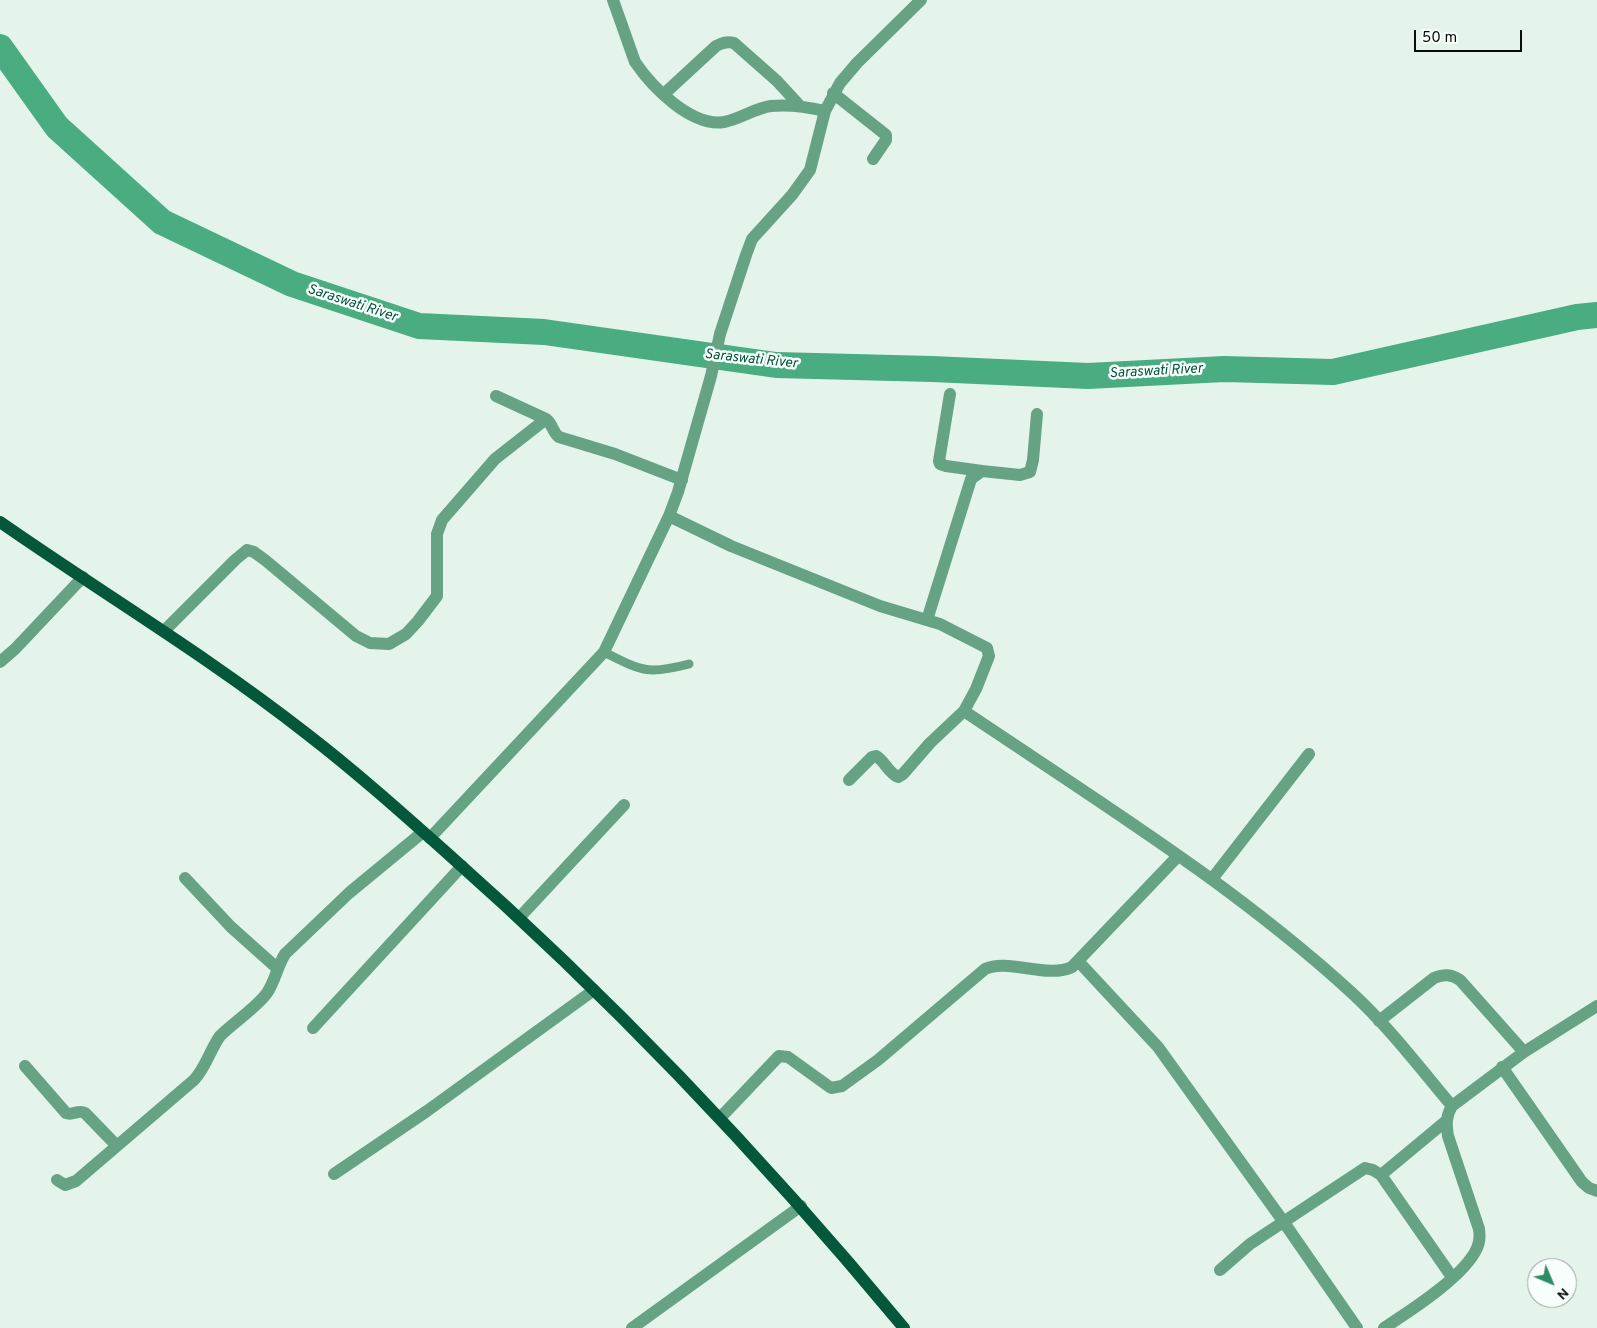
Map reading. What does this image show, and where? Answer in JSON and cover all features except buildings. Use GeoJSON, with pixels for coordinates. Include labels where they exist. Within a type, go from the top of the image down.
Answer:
{"type":"FeatureCollection","features":[{"type":"Feature","properties":{"kind":"main road"},"geometry":{"type":"LineString","coordinates":[[0,522],[164,631],[253,693],[359,776],[462,866],[594,990],[720,1118],[801,1206],[904,1328]]}},
{"type":"Feature","properties":{"kind":"street"},"geometry":{"type":"LineString","coordinates":[[612,0],[635,62],[648,79],[664,94],[682,110],[694,117],[711,122],[723,122],[769,106],[800,106],[825,110]]}},
{"type":"Feature","properties":{"kind":"street"},"geometry":{"type":"LineString","coordinates":[[57,1180],[65,1185],[72,1183],[199,1075],[214,1044],[265,996],[271,987],[285,954],[335,906],[426,835],[604,652],[669,516],[682,480],[711,376],[720,334],[752,239],[792,195],[810,170],[825,110],[834,93],[857,63],[921,0]]}},
{"type":"Feature","properties":{"kind":"street"},"geometry":{"type":"LineString","coordinates":[[664,94],[716,46],[730,42],[734,43],[764,68],[800,106]]}},
{"type":"Feature","properties":{"kind":"street"},"geometry":{"type":"LineString","coordinates":[[834,93],[886,135],[886,140],[873,159]]}},
{"type":"Feature","properties":{"kind":"street"},"geometry":{"type":"LineString","coordinates":[[950,394],[939,462],[942,465],[982,472],[1020,475],[1030,472],[1033,460],[1037,414]]}},
{"type":"Feature","properties":{"kind":"street"},"geometry":{"type":"LineString","coordinates":[[496,396],[546,419],[559,437],[615,454],[682,480]]}},
{"type":"Feature","properties":{"kind":"street"},"geometry":{"type":"LineString","coordinates":[[164,631],[246,550],[254,552],[265,560],[356,636],[370,643],[388,644],[395,641],[406,634],[430,607],[437,596],[437,534],[442,520],[495,459],[546,419]]}},
{"type":"Feature","properties":{"kind":"street"},"geometry":{"type":"LineString","coordinates":[[927,620],[966,490],[971,479],[982,472]]}},
{"type":"Feature","properties":{"kind":"street"},"geometry":{"type":"LineString","coordinates":[[669,516],[731,546],[880,606],[950,629],[986,648],[989,652],[976,689],[964,711],[930,743],[903,774],[898,777],[894,776],[880,758],[876,756],[872,757],[849,780]]}},
{"type":"Feature","properties":{"kind":"street"},"geometry":{"type":"LineString","coordinates":[[0,662],[15,649],[83,577]]}},
{"type":"Feature","properties":{"kind":"street"},"geometry":{"type":"LineString","coordinates":[[964,711],[1178,856],[1309,954],[1353,994],[1452,1106]]}},
{"type":"Feature","properties":{"kind":"street"},"geometry":{"type":"LineString","coordinates":[[1212,880],[1309,754]]}},
{"type":"Feature","properties":{"kind":"street"},"geometry":{"type":"LineString","coordinates":[[519,918],[624,805]]}},
{"type":"Feature","properties":{"kind":"street"},"geometry":{"type":"LineString","coordinates":[[720,1118],[779,1056],[788,1057],[831,1088],[836,1088],[842,1086],[878,1060],[985,969],[995,966],[1061,971],[1072,966],[1178,856]]}},
{"type":"Feature","properties":{"kind":"street"},"geometry":{"type":"LineString","coordinates":[[313,1028],[462,866]]}},
{"type":"Feature","properties":{"kind":"street"},"geometry":{"type":"LineString","coordinates":[[184,878],[231,927],[278,969]]}},
{"type":"Feature","properties":{"kind":"street"},"geometry":{"type":"LineString","coordinates":[[1078,961],[1158,1048],[1283,1220],[1356,1328]]}},
{"type":"Feature","properties":{"kind":"street"},"geometry":{"type":"LineString","coordinates":[[1379,1022],[1434,978],[1442,974],[1449,975],[1460,980],[1524,1052]]}},
{"type":"Feature","properties":{"kind":"street"},"geometry":{"type":"LineString","coordinates":[[334,1174],[428,1111],[594,990]]}},
{"type":"Feature","properties":{"kind":"street"},"geometry":{"type":"LineString","coordinates":[[1384,1328],[1420,1304],[1452,1277],[1472,1258],[1478,1247],[1479,1230],[1448,1136],[1446,1121],[1452,1106],[1502,1067],[1597,1006]]}},
{"type":"Feature","properties":{"kind":"street"},"geometry":{"type":"LineString","coordinates":[[25,1066],[66,1113],[72,1114],[79,1111],[85,1113],[117,1146]]}},
{"type":"Feature","properties":{"kind":"street"},"geometry":{"type":"LineString","coordinates":[[1502,1067],[1582,1182],[1589,1188],[1597,1191]]}},
{"type":"Feature","properties":{"kind":"street"},"geometry":{"type":"LineString","coordinates":[[1381,1175],[1446,1121]]}},
{"type":"Feature","properties":{"kind":"street"},"geometry":{"type":"LineString","coordinates":[[1220,1270],[1242,1249],[1283,1220],[1365,1168],[1381,1175],[1452,1277]]}},
{"type":"Feature","properties":{"kind":"street"},"geometry":{"type":"LineString","coordinates":[[632,1328],[801,1206]]}},
{"type":"Feature","properties":{"kind":"lane"},"geometry":{"type":"LineString","coordinates":[[604,652],[636,668],[647,670],[664,670],[689,664]]}},
{"type":"Feature","properties":{"kind":"waterway","name":"Saraswati River"},"geometry":{"type":"LineString","coordinates":[[0,47],[57,127],[162,222],[292,284],[419,326],[544,332],[776,365],[1088,376],[1224,369],[1333,372],[1577,317],[1597,315]]}}]}
